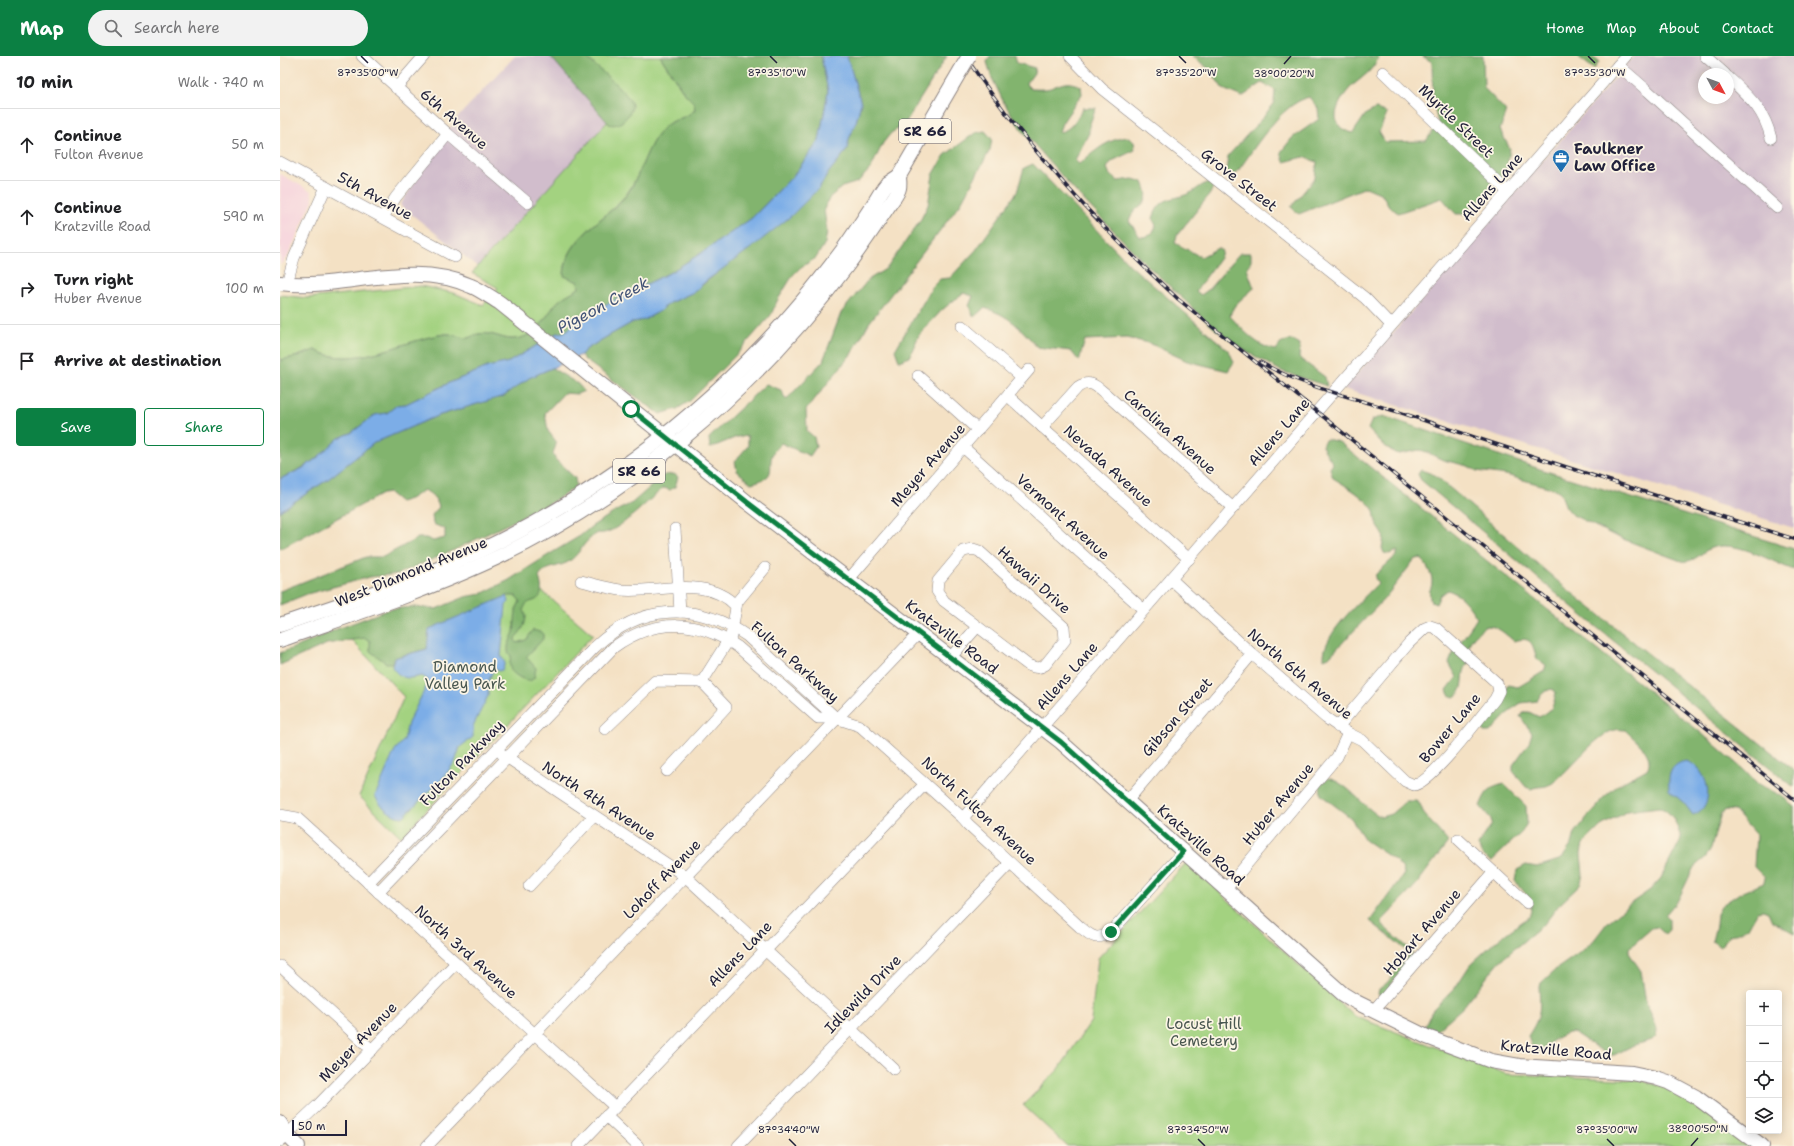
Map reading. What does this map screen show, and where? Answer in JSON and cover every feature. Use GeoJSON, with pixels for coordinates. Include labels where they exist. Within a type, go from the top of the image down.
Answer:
{"type":"FeatureCollection","features":[{"type":"Feature","properties":{"kind":"main road","name":"West Diamond Avenue"},"geometry":{"type":"LineString","coordinates":[[280,640],[395,600],[485,563],[536,537],[578,513],[622,484],[670,440],[780,327],[819,281],[886,185],[899,176],[969,56]]}},
{"type":"Feature","properties":{"kind":"main road","name":"Kratzville Road"},"geometry":{"type":"LineString","coordinates":[[284,283],[315,284],[378,276],[411,274],[447,278],[471,286],[483,292],[500,303],[747,502],[1080,758],[1332,986],[1356,1002],[1427,1037],[1491,1061],[1519,1066],[1632,1074],[1656,1078],[1696,1097],[1762,1146]]}},
{"type":"Feature","properties":{"kind":"main road","name":"West Diamond Avenue"},"geometry":{"type":"LineString","coordinates":[[280,625],[398,584],[483,549],[537,521],[670,440]]}},
{"type":"Feature","properties":{"kind":"main road"},"geometry":{"type":"LineString","coordinates":[[282,1133],[298,1146]]}},
{"type":"Feature","properties":{"kind":"street","name":"6th Avenue"},"geometry":{"type":"LineString","coordinates":[[362,56],[396,88],[528,203]]}},
{"type":"Feature","properties":{"kind":"street"},"geometry":{"type":"LineString","coordinates":[[396,88],[424,56]]}},
{"type":"Feature","properties":{"kind":"street","name":"Grove Street"},"geometry":{"type":"LineString","coordinates":[[1070,56],[1102,90],[1365,298],[1392,325]]}},
{"type":"Feature","properties":{"kind":"street","name":"Allens Lane"},"geometry":{"type":"LineString","coordinates":[[963,818],[1626,56]]}},
{"type":"Feature","properties":{"kind":"street"},"geometry":{"type":"LineString","coordinates":[[1705,56],[1718,68]]}},
{"type":"Feature","properties":{"kind":"street"},"geometry":{"type":"LineString","coordinates":[[1618,65],[1648,90],[1776,208]]}},
{"type":"Feature","properties":{"kind":"street","name":"Myrtle Street"},"geometry":{"type":"LineString","coordinates":[[1383,72],[1508,192]]}},
{"type":"Feature","properties":{"kind":"street"},"geometry":{"type":"LineString","coordinates":[[1734,83],[1756,104],[1768,126],[1771,138]]}},
{"type":"Feature","properties":{"kind":"street"},"geometry":{"type":"LineString","coordinates":[[383,217],[396,197],[448,134]]}},
{"type":"Feature","properties":{"kind":"street","name":"5th Avenue"},"geometry":{"type":"LineString","coordinates":[[280,162],[455,257]]}},
{"type":"Feature","properties":{"kind":"street"},"geometry":{"type":"LineString","coordinates":[[284,283],[326,187]]}},
{"type":"Feature","properties":{"kind":"street","name":"Meyer Avenue"},"geometry":{"type":"LineString","coordinates":[[849,579],[1026,374],[962,326]]}},
{"type":"Feature","properties":{"kind":"street"},"geometry":{"type":"LineString","coordinates":[[918,376],[978,430]]}},
{"type":"Feature","properties":{"kind":"street","name":"Carolina Avenue"},"geometry":{"type":"LineString","coordinates":[[1042,427],[1078,387],[1085,384],[1095,385],[1233,508]]}},
{"type":"Feature","properties":{"kind":"street","name":"Nevada Avenue"},"geometry":{"type":"LineString","coordinates":[[1008,396],[1188,559]]}},
{"type":"Feature","properties":{"kind":"street","name":"Vermont Avenue"},"geometry":{"type":"LineString","coordinates":[[963,447],[1144,610]]}},
{"type":"Feature","properties":{"kind":"street"},"geometry":{"type":"LineString","coordinates":[[675,529],[680,612]]}},
{"type":"Feature","properties":{"kind":"street","name":"Hawaii Drive"},"geometry":{"type":"LineString","coordinates":[[973,549],[979,551],[1062,626],[1066,631],[1066,637],[1045,664],[1041,667],[1034,668],[977,627],[940,596],[936,586],[941,576],[960,554],[967,550],[973,549]]}},
{"type":"Feature","properties":{"kind":"street"},"geometry":{"type":"LineString","coordinates":[[702,682],[728,640],[736,606],[740,597],[765,568]]}},
{"type":"Feature","properties":{"kind":"street","name":"North 6th Avenue"},"geometry":{"type":"LineString","coordinates":[[1171,579],[1252,654],[1326,718],[1338,727],[1362,740],[1405,781],[1414,786]]}},
{"type":"Feature","properties":{"kind":"street"},"geometry":{"type":"LineString","coordinates":[[581,581],[621,590],[692,587],[715,592],[736,606]]}},
{"type":"Feature","properties":{"kind":"street","name":"Fulton Parkway"},"geometry":{"type":"LineString","coordinates":[[368,883],[606,636],[620,627],[642,617],[667,612],[702,614],[732,627],[746,636],[836,718]]}},
{"type":"Feature","properties":{"kind":"street","name":"Fulton Parkway"},"geometry":{"type":"LineString","coordinates":[[378,892],[604,656],[627,638],[646,630],[680,625],[699,628],[728,640],[738,647],[818,718],[836,718]]}},
{"type":"Feature","properties":{"kind":"street","name":"Bower Lane"},"geometry":{"type":"LineString","coordinates":[[1338,727],[1409,643],[1426,627],[1430,626],[1436,628],[1497,683],[1499,691],[1495,699],[1430,776],[1422,783],[1414,786]]}},
{"type":"Feature","properties":{"kind":"street"},"geometry":{"type":"LineString","coordinates":[[951,658],[977,627]]}},
{"type":"Feature","properties":{"kind":"street","name":"Lohoff Avenue"},"geometry":{"type":"LineString","coordinates":[[427,1146],[919,633]]}},
{"type":"Feature","properties":{"kind":"street","name":"Gibson Street"},"geometry":{"type":"LineString","coordinates":[[1127,801],[1252,654]]}},
{"type":"Feature","properties":{"kind":"street"},"geometry":{"type":"LineString","coordinates":[[605,729],[655,681],[702,682],[726,707],[667,771]]}},
{"type":"Feature","properties":{"kind":"street","name":"North Fulton Avenue"},"geometry":{"type":"LineString","coordinates":[[836,718],[860,726],[963,818],[1080,927],[1095,937],[1103,937],[1111,932],[1183,852]]}},
{"type":"Feature","properties":{"kind":"street","name":"Huber Avenue"},"geometry":{"type":"LineString","coordinates":[[1225,890],[1336,757],[1348,733]]}},
{"type":"Feature","properties":{"kind":"street","name":"North 4th Avenue"},"geometry":{"type":"LineString","coordinates":[[497,750],[685,876],[851,1029]]}},
{"type":"Feature","properties":{"kind":"street","name":"Allens Lane"},"geometry":{"type":"LineString","coordinates":[[578,1146],[765,949],[925,784]]}},
{"type":"Feature","properties":{"kind":"street","name":"North 3rd Avenue"},"geometry":{"type":"LineString","coordinates":[[280,815],[297,818],[615,1107]]}},
{"type":"Feature","properties":{"kind":"street"},"geometry":{"type":"LineString","coordinates":[[529,886],[594,816]]}},
{"type":"Feature","properties":{"kind":"street"},"geometry":{"type":"LineString","coordinates":[[1458,839],[1493,873],[1527,902]]}},
{"type":"Feature","properties":{"kind":"street","name":"Idlewild Drive"},"geometry":{"type":"LineString","coordinates":[[738,1146],[1010,863]]}},
{"type":"Feature","properties":{"kind":"street","name":"Hobart Avenue"},"geometry":{"type":"LineString","coordinates":[[1373,1011],[1493,873]]}},
{"type":"Feature","properties":{"kind":"street","name":"Meyer Avenue"},"geometry":{"type":"LineString","coordinates":[[282,1133],[372,1050],[456,963]]}},
{"type":"Feature","properties":{"kind":"street"},"geometry":{"type":"LineString","coordinates":[[280,966],[372,1050]]}},
{"type":"Feature","properties":{"kind":"street"},"geometry":{"type":"LineString","coordinates":[[851,1029],[894,1069]]}},
{"type":"Feature","properties":{"kind":"street"},"geometry":{"type":"LineString","coordinates":[[606,1116],[638,1146]]}},
{"type":"Feature","properties":{"kind":"shaded area"},"geometry":{"type":"Polygon","coordinates":[[[515,56],[555,56],[616,113],[478,267],[400,205],[456,119],[515,56]]]}},
{"type":"Feature","properties":{"kind":"shaded area"},"geometry":{"type":"Polygon","coordinates":[[[1634,56],[1794,56],[1794,528],[1344,389],[1634,56]]]}},
{"type":"Feature","properties":{"kind":"shaded area"},"geometry":{"type":"Polygon","coordinates":[[[280,174],[311,191],[313,200],[288,256],[280,265],[280,174]]]}},
{"type":"Feature","properties":{"kind":"green space"},"geometry":{"type":"Polygon","coordinates":[[[550,56],[585,56],[628,97],[632,107],[628,116],[623,121],[615,125],[609,124],[550,56]]]}},
{"type":"Feature","properties":{"kind":"green space"},"geometry":{"type":"Polygon","coordinates":[[[585,56],[660,56],[685,94],[694,103],[695,110],[663,128],[652,143],[637,177],[628,192],[579,239],[571,250],[566,262],[564,275],[578,282],[580,288],[566,295],[557,302],[536,330],[527,336],[519,338],[507,339],[491,334],[477,334],[471,337],[463,338],[445,334],[380,352],[363,355],[346,357],[330,356],[315,350],[295,357],[280,360],[280,295],[307,298],[421,286],[454,293],[483,305],[498,288],[472,273],[607,122],[609,124],[623,92],[585,56]]]}},
{"type":"Feature","properties":{"kind":"green space"},"geometry":{"type":"Polygon","coordinates":[[[660,56],[821,56],[828,91],[819,141],[793,176],[752,218],[703,252],[671,272],[587,314],[565,332],[557,333],[509,362],[488,367],[449,383],[406,404],[397,405],[387,413],[375,415],[351,433],[339,438],[317,458],[302,468],[280,479],[280,360],[295,357],[315,350],[330,356],[346,357],[363,355],[380,352],[445,334],[463,338],[477,334],[491,334],[507,339],[519,338],[536,330],[557,302],[579,288],[578,282],[564,276],[566,262],[571,250],[588,230],[619,203],[628,193],[652,143],[663,128],[695,110],[694,103],[685,94],[660,56]]]}},
{"type":"Feature","properties":{"kind":"green space"},"geometry":{"type":"Polygon","coordinates":[[[847,56],[947,56],[904,125],[891,133],[883,143],[871,168],[858,182],[842,187],[830,197],[824,209],[827,232],[825,243],[816,258],[801,267],[793,275],[777,301],[771,315],[735,356],[690,401],[677,409],[660,414],[585,360],[581,355],[585,350],[633,322],[644,320],[660,311],[669,303],[694,292],[819,188],[829,172],[847,150],[849,139],[856,122],[861,103],[847,56]]]}},
{"type":"Feature","properties":{"kind":"green space"},"geometry":{"type":"Polygon","coordinates":[[[990,56],[1015,56],[1017,63],[1035,68],[1034,73],[1026,84],[1031,89],[1048,89],[1067,83],[1073,83],[1081,86],[1082,94],[1062,123],[1059,132],[1070,127],[1083,108],[1096,108],[1089,126],[1089,133],[1075,160],[1079,164],[1101,147],[1113,140],[1127,137],[1134,142],[1135,150],[1112,161],[1107,168],[1110,175],[1118,181],[1133,179],[1143,182],[1147,196],[1145,201],[1135,211],[1129,221],[1140,237],[1146,237],[1153,232],[1156,226],[1153,218],[1156,211],[1164,202],[1190,193],[1210,182],[1213,187],[1210,194],[1177,235],[1175,243],[1201,257],[1218,248],[1222,251],[1220,258],[1196,291],[1201,295],[1208,290],[1240,253],[1251,253],[1251,261],[1247,269],[1254,288],[1234,307],[1230,316],[1250,337],[1269,348],[1276,350],[1282,342],[1292,340],[1300,345],[1299,358],[1325,377],[1327,386],[1281,371],[1244,350],[1215,329],[1145,263],[1074,190],[1021,129],[1004,103],[992,78],[987,62],[990,56]]]}},
{"type":"Feature","properties":{"kind":"green space"},"geometry":{"type":"Polygon","coordinates":[[[1192,56],[1380,56],[1371,70],[1345,94],[1338,108],[1336,120],[1339,126],[1353,133],[1366,114],[1376,109],[1387,113],[1379,132],[1385,142],[1426,141],[1438,123],[1433,102],[1432,62],[1422,56],[1483,56],[1484,88],[1506,111],[1500,130],[1510,149],[1505,176],[1466,214],[1456,214],[1442,198],[1398,213],[1389,206],[1382,194],[1366,187],[1299,214],[1291,207],[1315,178],[1317,162],[1304,157],[1284,162],[1281,152],[1292,138],[1319,119],[1318,108],[1309,97],[1287,109],[1259,141],[1235,175],[1226,171],[1228,156],[1266,114],[1274,102],[1275,90],[1262,83],[1242,97],[1223,89],[1209,69],[1192,56]]]}},
{"type":"Feature","properties":{"kind":"green space"},"geometry":{"type":"Polygon","coordinates":[[[1577,56],[1591,56],[1599,62],[1594,69],[1577,56]]]}},
{"type":"Feature","properties":{"kind":"green space"},"geometry":{"type":"Polygon","coordinates":[[[985,131],[992,139],[990,150],[961,203],[869,323],[852,353],[806,410],[807,431],[814,437],[816,447],[810,456],[781,443],[774,451],[770,471],[766,478],[751,483],[737,471],[735,461],[748,446],[748,436],[737,437],[710,448],[709,438],[766,384],[781,390],[786,400],[823,361],[841,313],[868,280],[887,268],[920,221],[928,205],[933,175],[945,155],[975,133],[985,131]]]}},
{"type":"Feature","properties":{"kind":"green space"},"geometry":{"type":"Polygon","coordinates":[[[1033,164],[1131,266],[1229,351],[1234,362],[1228,371],[1187,361],[1149,343],[1127,338],[1085,340],[1079,361],[1071,351],[1037,347],[1014,323],[993,311],[984,308],[974,317],[969,306],[973,296],[963,293],[942,310],[919,335],[909,357],[899,361],[895,350],[933,286],[940,279],[950,278],[976,250],[1017,192],[1024,168],[1033,164]]]}},
{"type":"Feature","properties":{"kind":"green space"},"geometry":{"type":"Polygon","coordinates":[[[552,368],[578,384],[584,391],[577,394],[564,393],[545,413],[548,431],[555,440],[556,445],[553,453],[555,459],[575,478],[576,485],[573,489],[547,505],[454,550],[398,574],[370,577],[307,594],[280,605],[280,591],[366,557],[383,557],[418,538],[426,538],[433,541],[445,538],[445,529],[433,524],[432,515],[439,507],[435,499],[429,493],[424,490],[410,499],[400,502],[389,493],[382,494],[280,549],[280,511],[327,480],[374,443],[437,416],[504,396],[529,378],[552,368]]]}},
{"type":"Feature","properties":{"kind":"green space"},"geometry":{"type":"Polygon","coordinates":[[[1383,416],[1543,470],[1794,549],[1794,570],[1755,553],[1734,547],[1724,546],[1714,547],[1694,559],[1681,561],[1615,536],[1573,515],[1566,507],[1560,492],[1555,489],[1506,475],[1477,471],[1468,466],[1443,460],[1424,451],[1419,450],[1399,454],[1395,453],[1382,444],[1368,429],[1372,420],[1383,416]]]}},
{"type":"Feature","properties":{"kind":"green space"},"geometry":{"type":"Polygon","coordinates":[[[1327,439],[1339,442],[1700,732],[1745,771],[1756,783],[1780,795],[1794,806],[1794,933],[1772,921],[1768,912],[1763,910],[1758,911],[1748,928],[1729,936],[1720,947],[1712,941],[1717,914],[1722,905],[1740,893],[1764,883],[1765,878],[1754,867],[1756,835],[1735,811],[1725,810],[1721,813],[1711,848],[1706,857],[1694,867],[1678,900],[1665,915],[1669,919],[1669,930],[1665,934],[1657,927],[1652,928],[1629,948],[1629,953],[1641,971],[1646,1002],[1656,1026],[1656,1036],[1652,1040],[1632,1046],[1614,1055],[1608,1055],[1573,1032],[1558,1037],[1538,1053],[1533,1051],[1528,1036],[1538,1017],[1540,1000],[1539,985],[1555,970],[1582,951],[1594,940],[1607,923],[1627,906],[1650,890],[1661,878],[1681,839],[1674,820],[1668,813],[1659,807],[1628,811],[1601,826],[1583,844],[1581,854],[1583,875],[1580,885],[1558,906],[1546,922],[1499,962],[1463,1007],[1437,1030],[1427,1031],[1425,1026],[1432,1011],[1455,988],[1470,965],[1497,940],[1529,917],[1531,912],[1530,902],[1515,881],[1517,870],[1526,865],[1537,867],[1559,860],[1563,857],[1572,844],[1575,833],[1588,816],[1596,809],[1601,800],[1618,785],[1647,769],[1649,758],[1643,748],[1625,730],[1616,730],[1600,738],[1551,784],[1531,789],[1526,787],[1513,771],[1513,765],[1529,743],[1532,733],[1520,716],[1524,712],[1529,712],[1539,717],[1550,710],[1553,705],[1556,692],[1552,689],[1543,693],[1537,701],[1521,703],[1512,709],[1490,732],[1484,732],[1482,727],[1485,720],[1502,699],[1508,685],[1518,687],[1544,671],[1546,665],[1537,659],[1532,645],[1528,640],[1524,639],[1514,641],[1499,629],[1488,626],[1483,628],[1470,643],[1469,650],[1472,657],[1467,664],[1463,675],[1460,692],[1454,697],[1449,695],[1447,690],[1457,677],[1449,663],[1451,657],[1477,618],[1461,598],[1448,590],[1440,595],[1436,604],[1431,602],[1429,594],[1432,578],[1421,558],[1415,559],[1385,598],[1329,657],[1324,659],[1325,649],[1336,628],[1379,582],[1375,579],[1376,574],[1396,556],[1398,551],[1389,554],[1384,553],[1382,548],[1383,535],[1376,522],[1373,509],[1360,496],[1333,478],[1330,468],[1333,464],[1322,446],[1324,441],[1327,439]]]}},
{"type":"Feature","properties":{"kind":"green space"},"geometry":{"type":"Polygon","coordinates":[[[1421,470],[1435,475],[1562,585],[1794,770],[1794,787],[1589,621],[1421,480],[1418,474],[1421,470]]]}},
{"type":"Feature","properties":{"kind":"green space"},"geometry":{"type":"Polygon","coordinates":[[[674,474],[678,477],[675,487],[670,490],[664,488],[623,523],[605,533],[598,533],[593,536],[567,563],[546,570],[539,577],[541,594],[537,599],[525,606],[525,622],[521,631],[515,638],[516,643],[526,640],[533,630],[543,633],[543,639],[526,657],[536,668],[534,678],[530,681],[514,674],[510,665],[511,656],[508,652],[508,646],[514,632],[516,610],[520,601],[516,596],[507,596],[428,634],[429,640],[427,649],[394,658],[392,663],[386,663],[370,651],[370,641],[365,638],[327,644],[280,665],[280,653],[390,609],[415,607],[436,609],[465,597],[481,594],[509,580],[580,536],[592,526],[632,503],[664,475],[674,474]]]}},
{"type":"Feature","properties":{"kind":"green space","name":"Diamond Valley Park"},"geometry":{"type":"Polygon","coordinates":[[[528,579],[593,635],[401,837],[359,796],[404,697],[348,636],[359,634],[528,579]]]}},
{"type":"Feature","properties":{"kind":"green space"},"geometry":{"type":"Polygon","coordinates":[[[1328,778],[1343,785],[1367,807],[1381,817],[1391,814],[1406,801],[1416,801],[1420,804],[1424,814],[1448,842],[1416,885],[1381,922],[1384,927],[1412,951],[1412,956],[1383,996],[1378,994],[1379,989],[1387,983],[1410,953],[1370,921],[1404,874],[1403,869],[1396,861],[1365,840],[1351,818],[1321,795],[1320,785],[1328,778]]]}},
{"type":"Feature","properties":{"kind":"green space"},"geometry":{"type":"Polygon","coordinates":[[[1504,784],[1526,806],[1527,823],[1522,832],[1492,861],[1482,855],[1478,845],[1492,824],[1491,819],[1480,806],[1488,791],[1494,787],[1504,784]]]}},
{"type":"Feature","properties":{"kind":"green space","name":"Locust Hill Cemetery"},"geometry":{"type":"Polygon","coordinates":[[[1187,862],[1354,1016],[1506,1074],[1640,1080],[1673,1090],[1751,1146],[1067,1146],[1023,1105],[1059,1069],[1091,1021],[1098,958],[1187,862]]]}},
{"type":"Feature","properties":{"kind":"water"},"geometry":{"type":"Polygon","coordinates":[[[821,56],[847,56],[861,103],[856,122],[849,139],[847,150],[829,172],[819,188],[791,216],[706,281],[694,292],[669,303],[660,311],[644,320],[633,322],[585,350],[581,355],[529,378],[504,396],[437,416],[374,443],[327,480],[280,511],[280,479],[303,468],[317,458],[339,438],[351,433],[375,415],[387,413],[397,405],[406,404],[449,383],[488,367],[509,362],[557,333],[565,332],[587,314],[671,272],[752,218],[793,176],[819,141],[828,91],[821,56]]]}},
{"type":"Feature","properties":{"kind":"water"},"geometry":{"type":"Polygon","coordinates":[[[507,596],[509,602],[506,605],[501,656],[505,663],[502,670],[498,671],[494,668],[489,680],[488,696],[473,726],[473,737],[460,747],[455,762],[443,778],[403,817],[399,817],[391,813],[380,804],[375,796],[395,750],[404,740],[408,723],[428,683],[427,679],[422,676],[405,678],[399,674],[392,667],[394,658],[427,649],[429,629],[507,596]]]}},
{"type":"Feature","properties":{"kind":"water"},"geometry":{"type":"Polygon","coordinates":[[[1686,761],[1694,765],[1700,771],[1707,787],[1708,796],[1706,804],[1701,810],[1693,815],[1684,803],[1669,790],[1671,771],[1676,765],[1686,761]]]}},
{"type":"Feature","properties":{"kind":"railway"},"geometry":{"type":"LineString","coordinates":[[965,56],[1013,122],[1064,184],[1119,242],[1178,299],[1794,799]]}},
{"type":"Feature","properties":{"kind":"railway"},"geometry":{"type":"LineString","coordinates":[[1260,362],[1296,379],[1334,393],[1411,416],[1794,539]]}},
{"type":"Feature","properties":{"kind":"place","name":"Faulkner Law Office"},"geometry":{"type":"Point","coordinates":[1561,173]}},
{"type":"Feature","properties":{"kind":"route"},"geometry":{"type":"LineString","coordinates":[[631,409],[747,502],[1061,742],[1183,852],[1111,932]]}},
{"type":"Feature","properties":{"kind":"water label","name":"Pigeon Creek"},"geometry":{"type":"Point","coordinates":[603,305]}}]}
